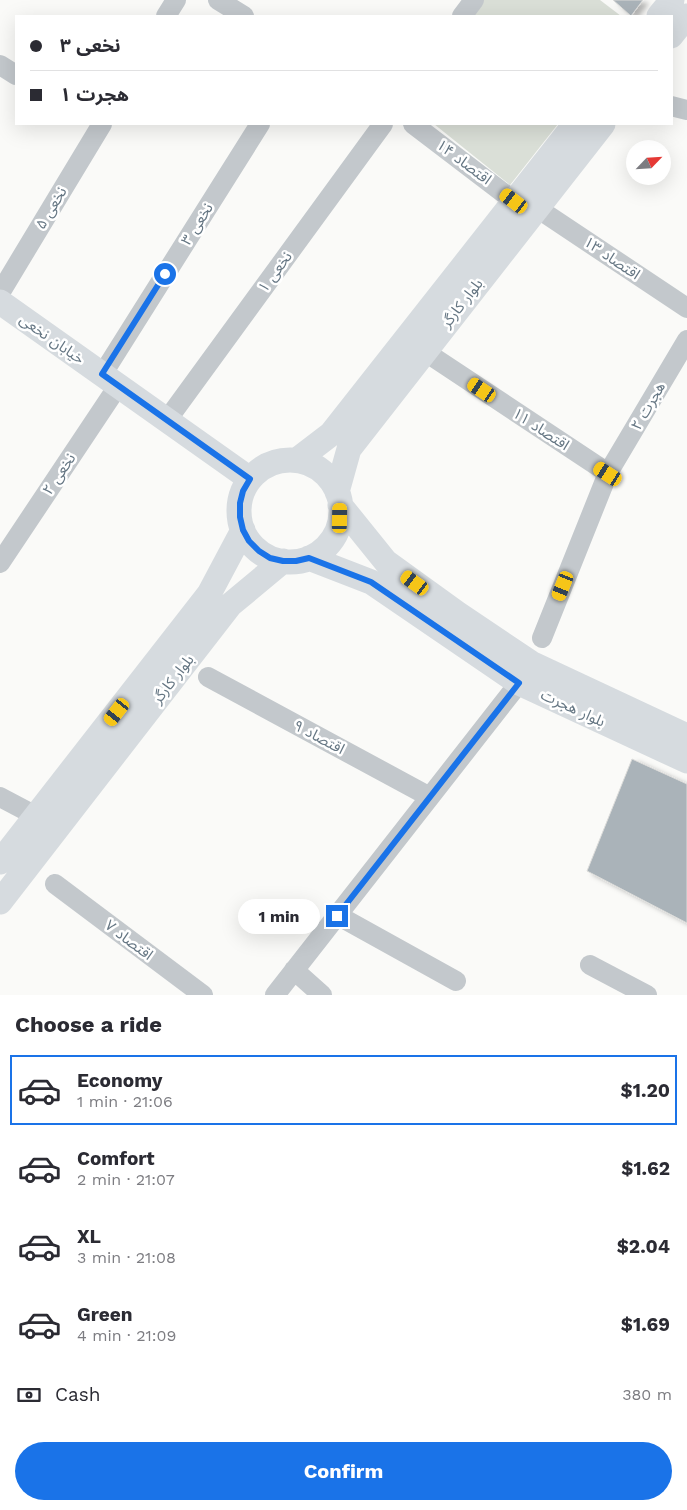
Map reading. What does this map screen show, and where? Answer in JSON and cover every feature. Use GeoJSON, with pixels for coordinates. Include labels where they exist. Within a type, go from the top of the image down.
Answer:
{"type":"FeatureCollection","features":[{"type":"Feature","properties":{"kind":"main road"},"geometry":{"type":"LineString","coordinates":[[660,15],[672,0]]}},
{"type":"Feature","properties":{"kind":"main road"},"geometry":{"type":"LineString","coordinates":[[673,34],[687,16]]}},
{"type":"Feature","properties":{"kind":"main road","name":"بلوار کارگر"},"geometry":{"type":"LineString","coordinates":[[338,498],[348,449],[424,351],[526,204],[574,125]]}},
{"type":"Feature","properties":{"kind":"main road","name":"بلوار کارگر"},"geometry":{"type":"LineString","coordinates":[[297,460],[332,434],[526,204],[602,125]]}},
{"type":"Feature","properties":{"kind":"main road","name":"خیابان نخعی"},"geometry":{"type":"LineString","coordinates":[[0,302],[250,479]]}},
{"type":"Feature","properties":{"kind":"main road"},"geometry":{"type":"LineString","coordinates":[[284,460],[297,460],[310,464],[330,480],[338,498],[340,518],[337,531],[325,547],[309,558],[283,561],[270,558],[249,541],[243,530],[240,517],[240,503],[243,491],[250,479],[259,470],[284,460]]}},
{"type":"Feature","properties":{"kind":"main road","name":"بلوار هجرت"},"geometry":{"type":"LineString","coordinates":[[338,498],[386,562],[522,658],[687,736]]}},
{"type":"Feature","properties":{"kind":"main road","name":"بلوار کارگر"},"geometry":{"type":"LineString","coordinates":[[0,862],[209,594],[243,530]]}},
{"type":"Feature","properties":{"kind":"main road","name":"بلوار هجرت"},"geometry":{"type":"LineString","coordinates":[[309,558],[371,582],[519,683],[687,762]]}},
{"type":"Feature","properties":{"kind":"main road","name":"بلوار کارگر"},"geometry":{"type":"LineString","coordinates":[[0,902],[230,605],[283,561]]}},
{"type":"Feature","properties":{"kind":"street"},"geometry":{"type":"LineString","coordinates":[[167,15],[176,0]]}},
{"type":"Feature","properties":{"kind":"street"},"geometry":{"type":"LineString","coordinates":[[218,0],[242,15]]}},
{"type":"Feature","properties":{"kind":"street"},"geometry":{"type":"LineString","coordinates":[[463,15],[474,0]]}},
{"type":"Feature","properties":{"kind":"street"},"geometry":{"type":"LineString","coordinates":[[0,65],[15,74]]}},
{"type":"Feature","properties":{"kind":"street"},"geometry":{"type":"LineString","coordinates":[[673,106],[687,110]]}},
{"type":"Feature","properties":{"kind":"street","name":"نخعی ۵"},"geometry":{"type":"LineString","coordinates":[[0,293],[100,125]]}},
{"type":"Feature","properties":{"kind":"street","name":"نخعی ۳"},"geometry":{"type":"LineString","coordinates":[[110,380],[259,125]]}},
{"type":"Feature","properties":{"kind":"street","name":"نخعی ۱"},"geometry":{"type":"LineString","coordinates":[[166,420],[383,125]]}},
{"type":"Feature","properties":{"kind":"street","name":"اقتصاد ۱۴"},"geometry":{"type":"LineString","coordinates":[[414,125],[526,204]]}},
{"type":"Feature","properties":{"kind":"street","name":"اقتصاد ۱۳"},"geometry":{"type":"LineString","coordinates":[[526,204],[687,308]]}},
{"type":"Feature","properties":{"kind":"street","name":"هجرت ۲"},"geometry":{"type":"LineString","coordinates":[[542,638],[608,474],[687,340]]}},
{"type":"Feature","properties":{"kind":"street","name":"اقتصاد ۱۱"},"geometry":{"type":"LineString","coordinates":[[424,351],[608,474]]}},
{"type":"Feature","properties":{"kind":"street","name":"۲ نخعی"},"geometry":{"type":"LineString","coordinates":[[0,563],[110,380]]}},
{"type":"Feature","properties":{"kind":"street","name":"اقتصاد ۹"},"geometry":{"type":"LineString","coordinates":[[208,677],[430,797]]}},
{"type":"Feature","properties":{"kind":"street"},"geometry":{"type":"LineString","coordinates":[[275,995],[519,683]]}},
{"type":"Feature","properties":{"kind":"street"},"geometry":{"type":"LineString","coordinates":[[0,797],[36,816]]}},
{"type":"Feature","properties":{"kind":"street","name":"اقتصاد ۷"},"geometry":{"type":"LineString","coordinates":[[55,884],[204,995]]}},
{"type":"Feature","properties":{"kind":"street"},"geometry":{"type":"LineString","coordinates":[[337,916],[456,981]]}},
{"type":"Feature","properties":{"kind":"street"},"geometry":{"type":"LineString","coordinates":[[590,965],[647,995]]}},
{"type":"Feature","properties":{"kind":"street"},"geometry":{"type":"LineString","coordinates":[[294,970],[322,995]]}},
{"type":"Feature","properties":{"kind":"shaded area"},"geometry":{"type":"Polygon","coordinates":[[[474,0],[600,0],[620,15],[464,15],[474,0]]]}},
{"type":"Feature","properties":{"kind":"shaded area"},"geometry":{"type":"Polygon","coordinates":[[[435,125],[557,125],[510,185],[435,125]]]}},
{"type":"Feature","properties":{"kind":"building"},"geometry":{"type":"Polygon","coordinates":[[[613,0],[643,0],[630,15],[613,0]]]}},
{"type":"Feature","properties":{"kind":"building"},"geometry":{"type":"Polygon","coordinates":[[[632,759],[687,784],[687,923],[587,871],[632,759]]]}},
{"type":"Feature","properties":{"kind":"route"},"geometry":{"type":"LineString","coordinates":[[165,274],[102,374],[250,479],[243,491],[240,503],[240,517],[243,530],[249,541],[259,551],[270,558],[283,561],[309,558],[371,582],[519,683],[337,916]]}}]}
